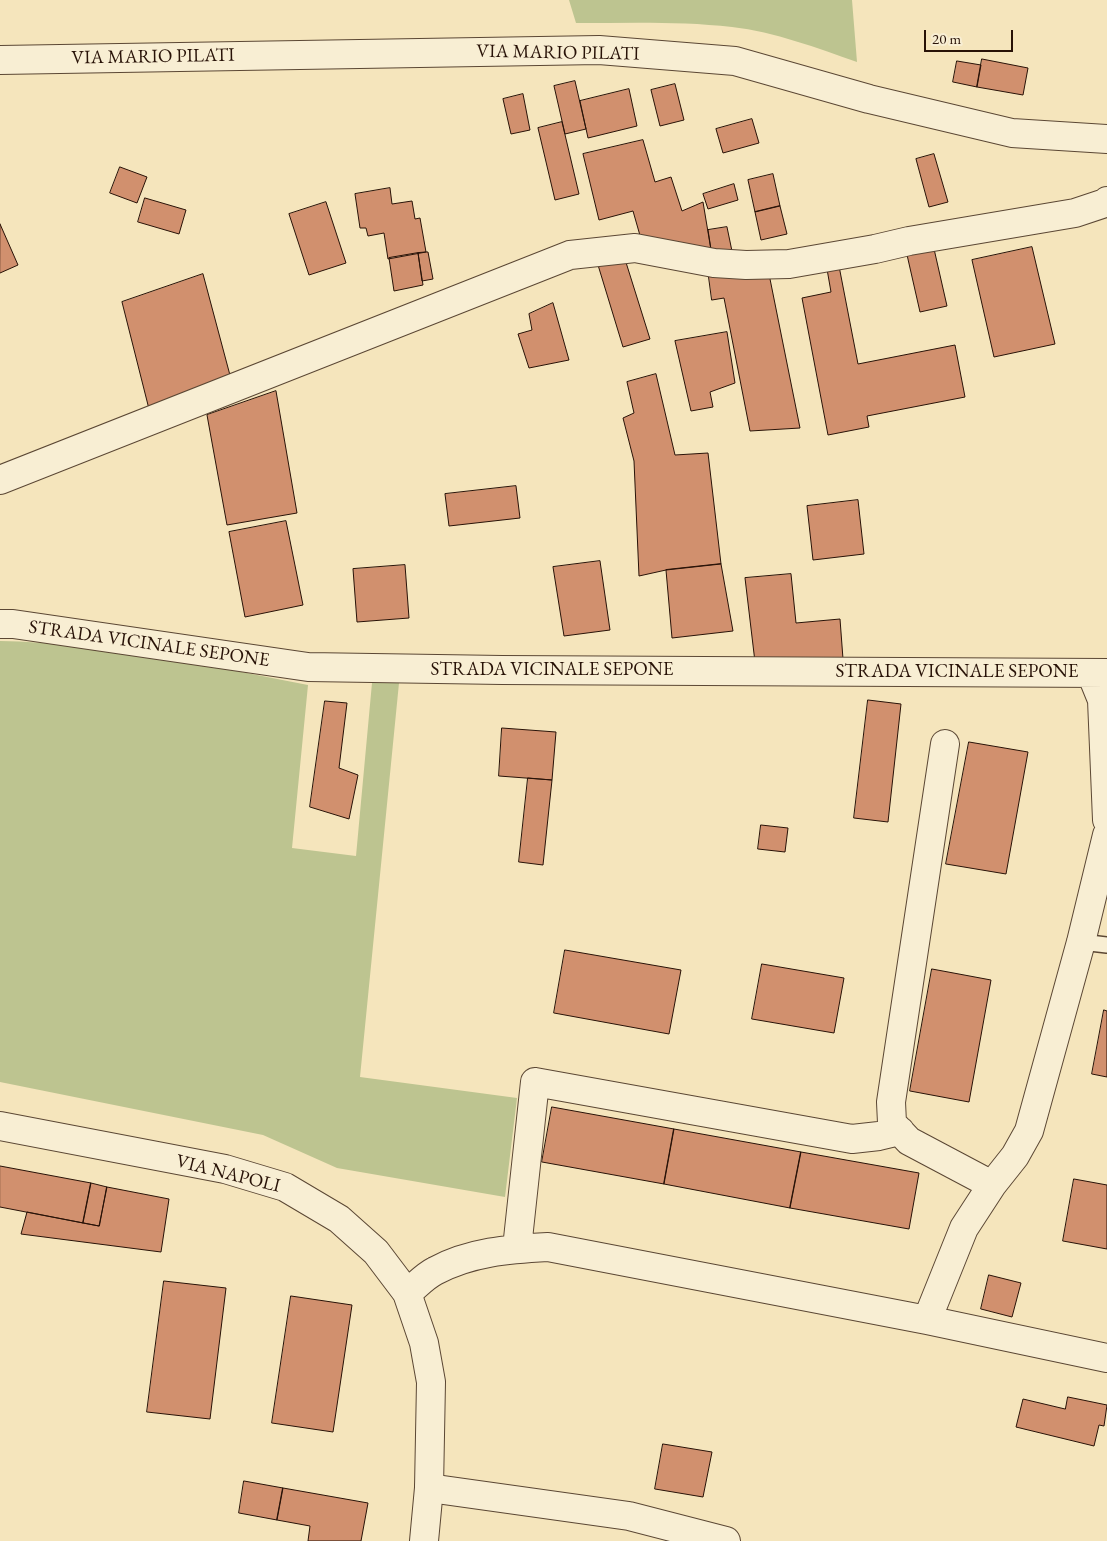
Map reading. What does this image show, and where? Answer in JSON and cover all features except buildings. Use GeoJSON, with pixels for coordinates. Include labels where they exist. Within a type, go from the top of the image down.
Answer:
{"type":"FeatureCollection","features":[{"type":"Feature","properties":{"kind":"street","name":"VIA MARIO PILATI"},"geometry":{"type":"LineString","coordinates":[[0,60],[599,50],[735,61],[868,99],[1012,133],[1107,139]]}},
{"type":"Feature","properties":{"kind":"street"},"geometry":{"type":"LineString","coordinates":[[0,480],[570,255],[635,248],[714,263],[746,265],[789,264],[909,241],[1075,213],[1105,203],[1107,200]]}},
{"type":"Feature","properties":{"kind":"street","name":"STRADA VICINALE SEPONE"},"geometry":{"type":"LineString","coordinates":[[0,624],[13,624],[308,667],[1099,673]]}},
{"type":"Feature","properties":{"kind":"street"},"geometry":{"type":"LineString","coordinates":[[1099,673],[1102,700],[1107,820]]}},
{"type":"Feature","properties":{"kind":"street"},"geometry":{"type":"LineString","coordinates":[[945,744],[891,1102],[892,1123],[909,1141],[992,1185]]}},
{"type":"Feature","properties":{"kind":"street"},"geometry":{"type":"LineString","coordinates":[[927,1320],[964,1228],[992,1185],[1015,1156],[1029,1131],[1094,944],[1107,835]]}},
{"type":"Feature","properties":{"kind":"street"},"geometry":{"type":"LineString","coordinates":[[517,1248],[535,1082],[852,1139],[900,1131]]}},
{"type":"Feature","properties":{"kind":"street","name":"VIA NAPOLI"},"geometry":{"type":"LineString","coordinates":[[0,1126],[225,1169],[285,1187],[339,1220],[376,1252],[407,1293],[424,1344],[431,1382],[428,1488],[424,1541]]}},
{"type":"Feature","properties":{"kind":"street"},"geometry":{"type":"LineString","coordinates":[[407,1293],[433,1272],[472,1255],[517,1248],[548,1247],[927,1320],[1107,1358]]}},
{"type":"Feature","properties":{"kind":"street"},"geometry":{"type":"LineString","coordinates":[[428,1488],[628,1516],[726,1541]]}},
{"type":"Feature","properties":{"kind":"green space"},"geometry":{"type":"Polygon","coordinates":[[[569,0],[852,0],[857,62],[811,46],[748,29],[674,23],[576,23],[569,0]]]}},
{"type":"Feature","properties":{"kind":"green space"},"geometry":{"type":"Polygon","coordinates":[[[0,641],[78,646],[155,656],[308,685],[292,848],[356,856],[372,683],[399,683],[360,1077],[517,1098],[505,1197],[337,1168],[263,1135],[0,1082],[0,641]]]}}]}
